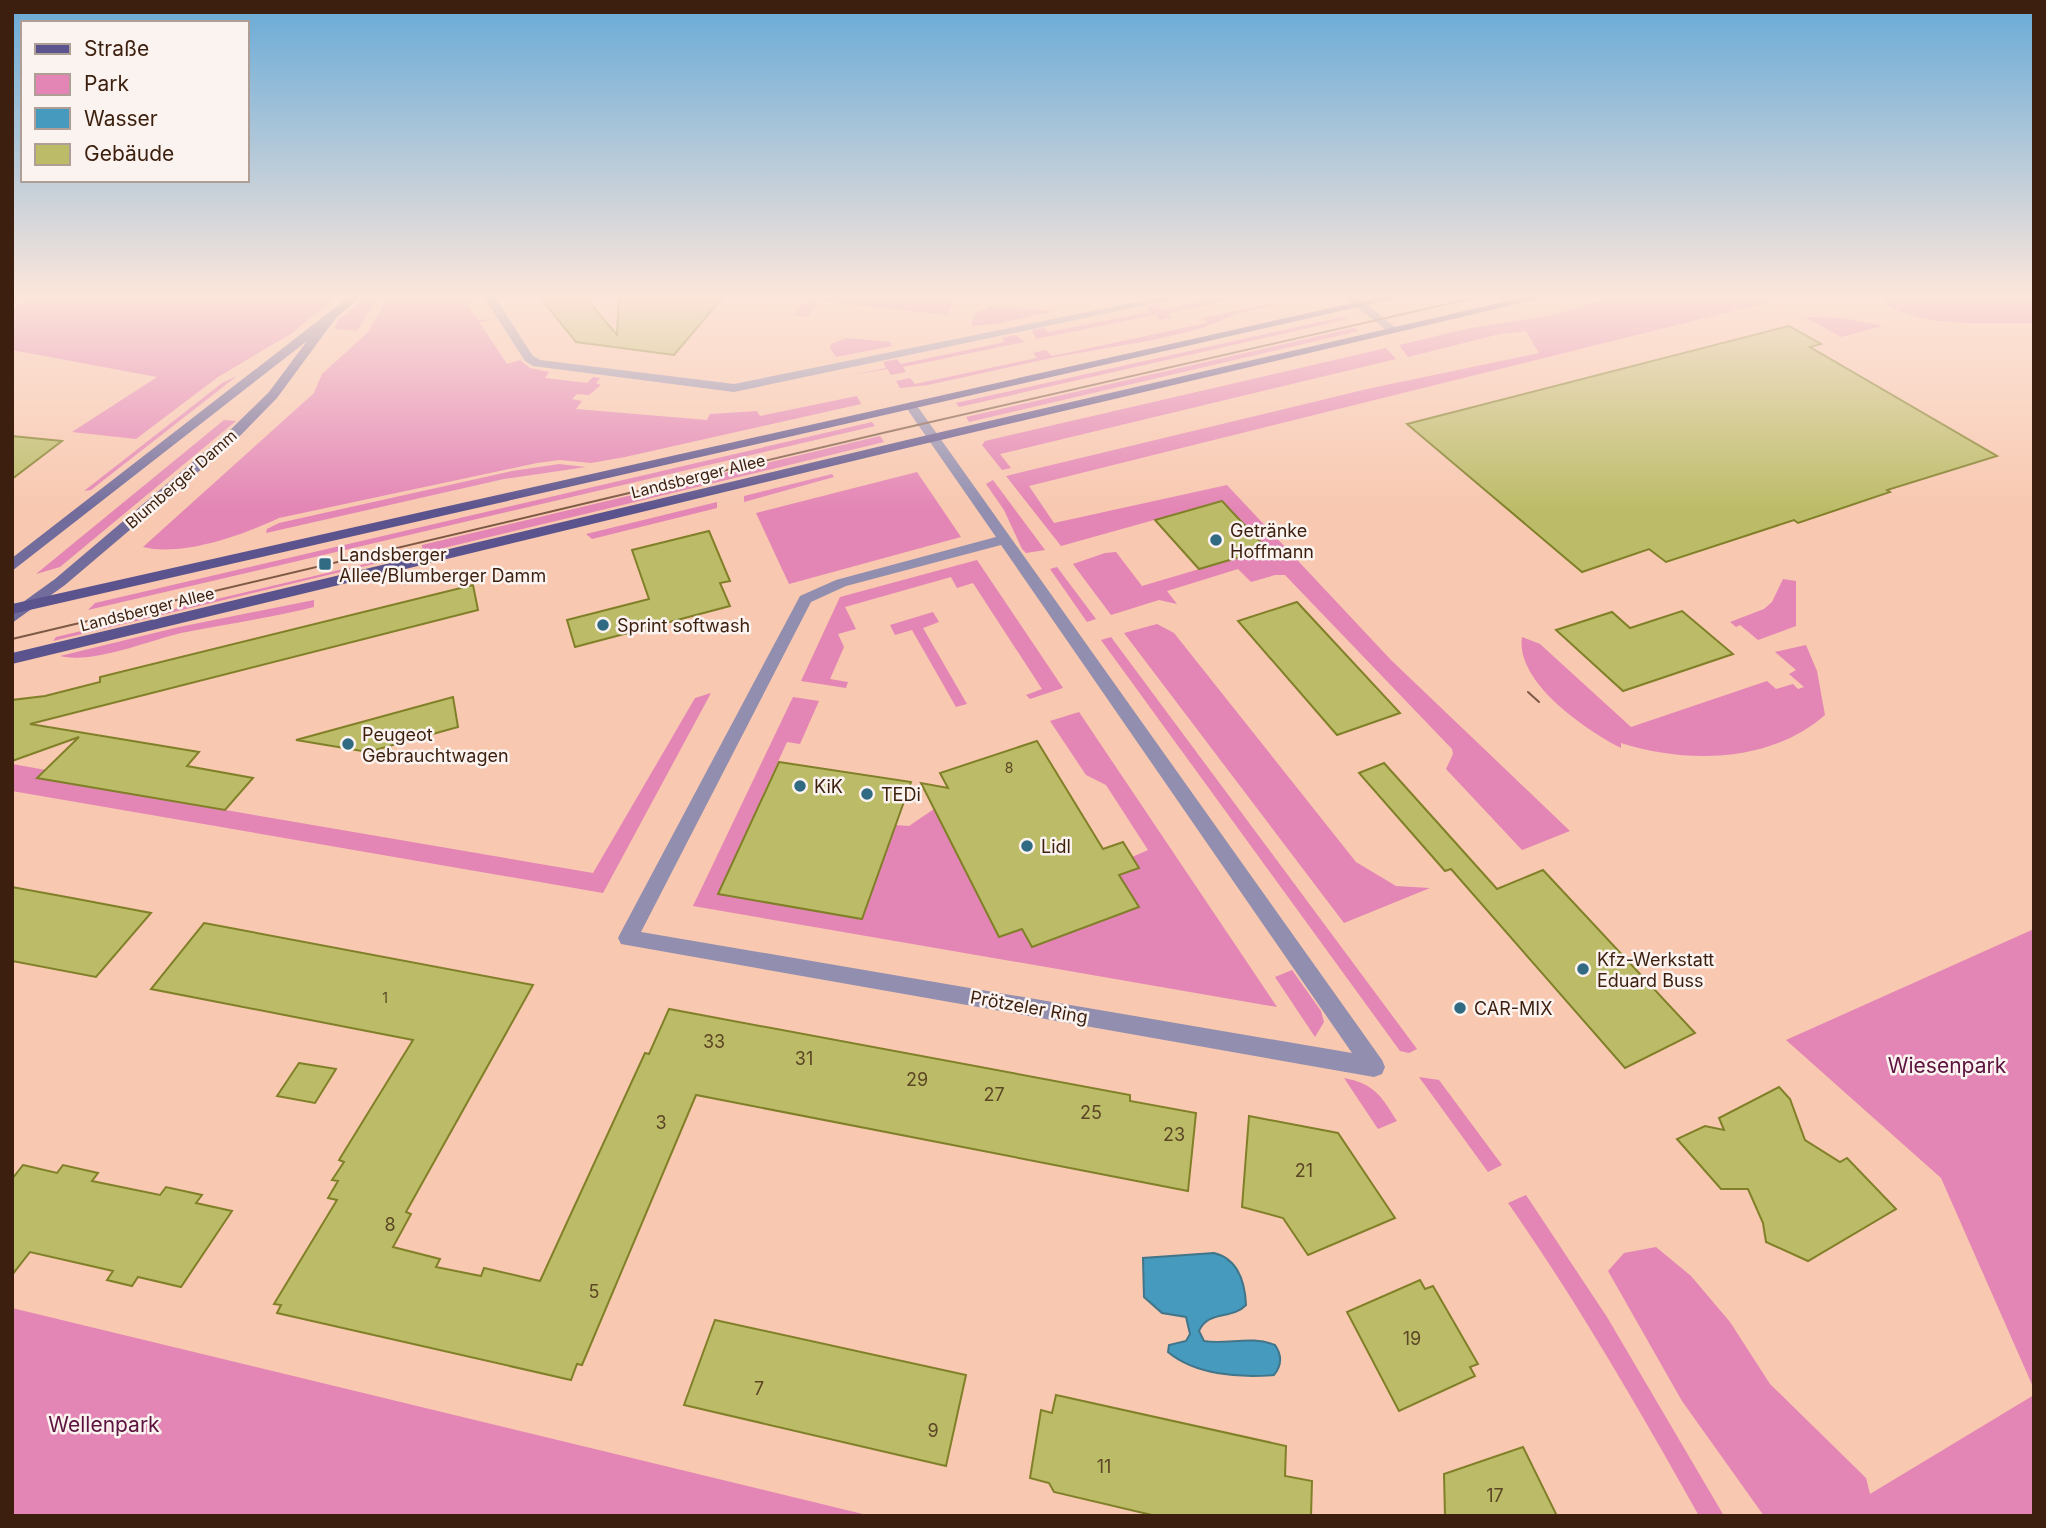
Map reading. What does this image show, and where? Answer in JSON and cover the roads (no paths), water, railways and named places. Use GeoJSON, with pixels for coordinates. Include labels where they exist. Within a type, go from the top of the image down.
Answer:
{"type":"FeatureCollection","features":[{"type":"Feature","properties":{"kind":"main road","name":"Blumberger Damm"},"geometry":{"type":"LineString","coordinates":[[12,566],[267,367]]}},
{"type":"Feature","properties":{"kind":"main road","name":"Blumberger Damm"},"geometry":{"type":"LineString","coordinates":[[12,618],[232,436],[272,395],[293,367]]}},
{"type":"Feature","properties":{"kind":"main road","name":"Landsberger Allee"},"geometry":{"type":"LineString","coordinates":[[12,609],[1085,367]]}},
{"type":"Feature","properties":{"kind":"main road","name":"Landsberger Allee"},"geometry":{"type":"LineString","coordinates":[[12,659],[1238,367]]}},
{"type":"Feature","properties":{"kind":"street"},"geometry":{"type":"LineString","coordinates":[[550,367],[734,388],[835,367]]}},
{"type":"Feature","properties":{"kind":"street","name":"Prötzeler Ring"},"geometry":{"type":"LineString","coordinates":[[911,406],[1374,1067],[628,938],[805,599],[841,583],[1003,540]]}},
{"type":"Feature","properties":{"kind":"water"},"geometry":{"type":"Polygon","coordinates":[[[1214,1253],[1229,1260],[1239,1272],[1246,1305],[1240,1310],[1208,1320],[1199,1331],[1204,1341],[1248,1340],[1275,1345],[1280,1360],[1274,1375],[1247,1376],[1205,1370],[1191,1366],[1168,1352],[1169,1345],[1186,1341],[1190,1334],[1186,1317],[1162,1313],[1144,1297],[1143,1258],[1214,1253]]]}},
{"type":"Feature","properties":{"kind":"tram line"},"geometry":{"type":"LineString","coordinates":[[12,639],[1170,367]]}},
{"type":"Feature","properties":{"kind":"tram line"},"geometry":{"type":"LineString","coordinates":[[1528,692],[1539,702]]}},
{"type":"Feature","properties":{"kind":"place","name":"Getränke Hoffmann"},"geometry":{"type":"Point","coordinates":[1216,540]}},
{"type":"Feature","properties":{"kind":"place","name":"Landsberger Allee/Blumberger Damm"},"geometry":{"type":"Point","coordinates":[325,564]}},
{"type":"Feature","properties":{"kind":"place","name":"Sprint softwash"},"geometry":{"type":"Point","coordinates":[603,625]}},
{"type":"Feature","properties":{"kind":"place","name":"Peugeot Gebrauchtwagen"},"geometry":{"type":"Point","coordinates":[348,744]}},
{"type":"Feature","properties":{"kind":"place","name":"KiK"},"geometry":{"type":"Point","coordinates":[800,786]}},
{"type":"Feature","properties":{"kind":"place","name":"TEDi"},"geometry":{"type":"Point","coordinates":[867,794]}},
{"type":"Feature","properties":{"kind":"place","name":"Lidl"},"geometry":{"type":"Point","coordinates":[1027,846]}},
{"type":"Feature","properties":{"kind":"place","name":"Kfz-Werkstatt Eduard Buss"},"geometry":{"type":"Point","coordinates":[1583,969]}},
{"type":"Feature","properties":{"kind":"place","name":"CAR-MIX"},"geometry":{"type":"Point","coordinates":[1460,1008]}},
{"type":"Feature","properties":{"kind":"park label","name":"Wiesenpark"},"geometry":{"type":"Point","coordinates":[1947,1065]}},
{"type":"Feature","properties":{"kind":"park label","name":"Wellenpark"},"geometry":{"type":"Point","coordinates":[104,1424]}}]}
